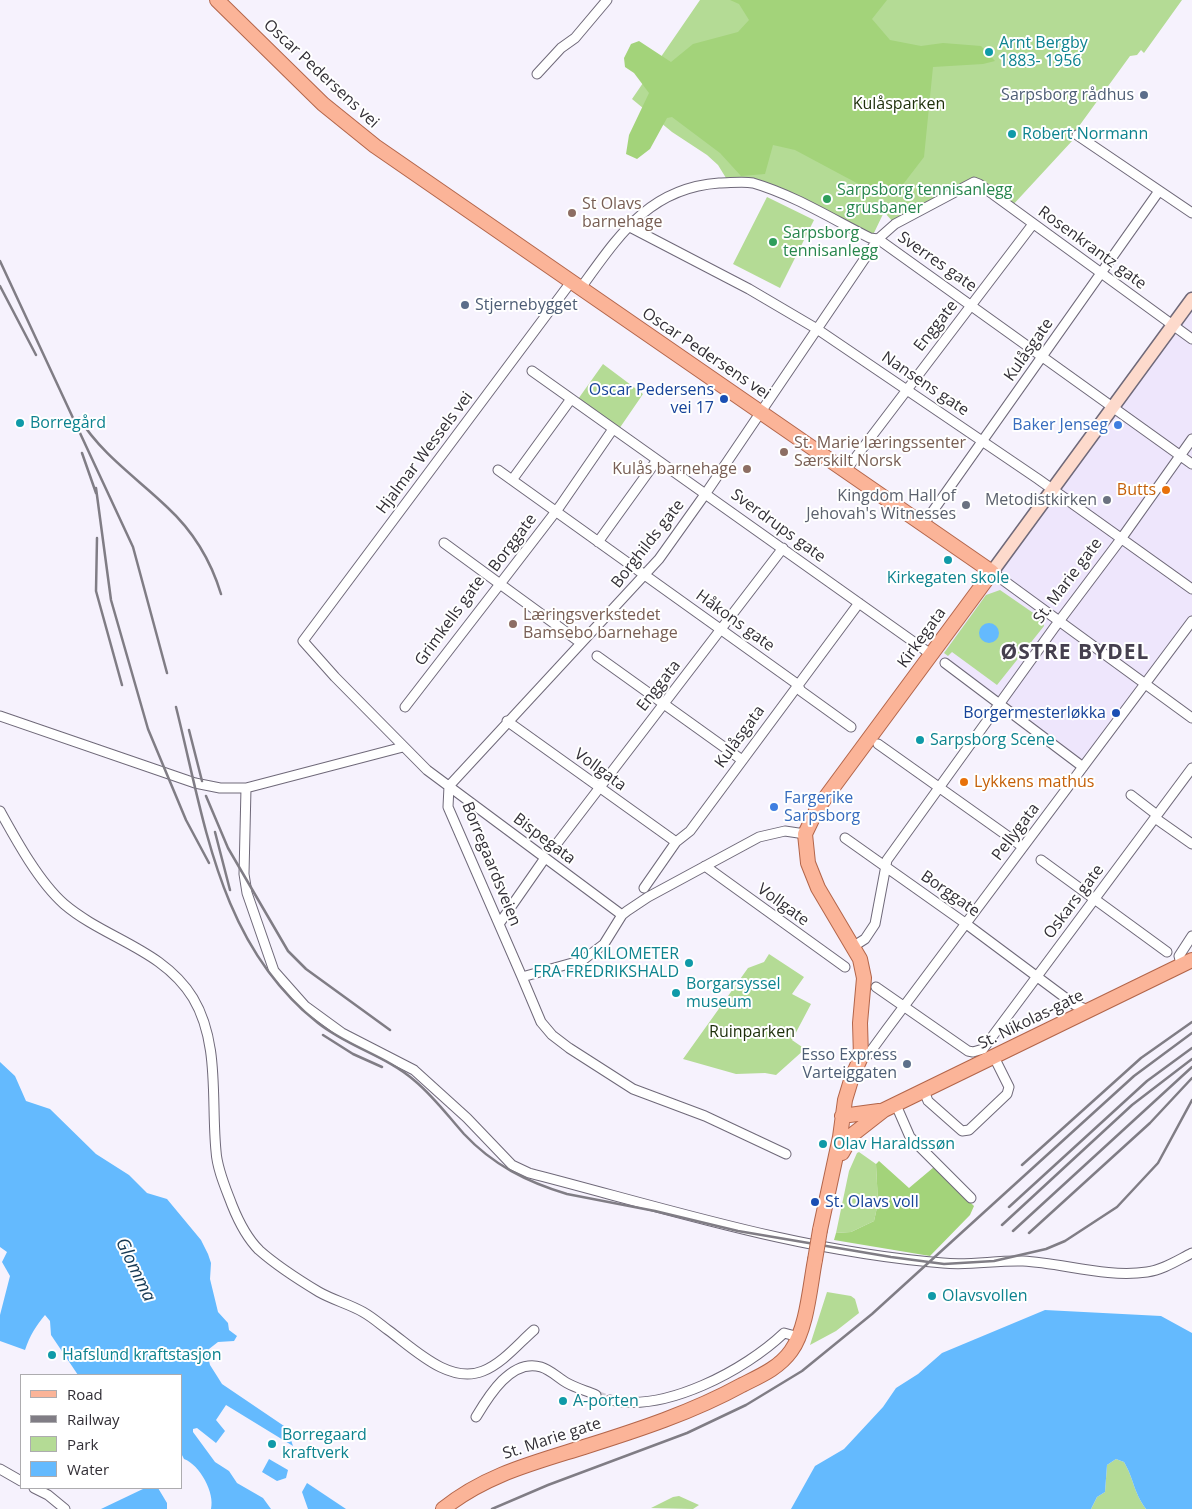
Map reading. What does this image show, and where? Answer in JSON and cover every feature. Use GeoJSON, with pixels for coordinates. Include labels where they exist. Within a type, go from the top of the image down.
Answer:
{"type":"FeatureCollection","features":[{"type":"Feature","properties":{"kind":"main road","name":"Oscar Pedersens vei"},"geometry":{"type":"LineString","coordinates":[[218,0],[344,122],[375,146],[992,572]]}},
{"type":"Feature","properties":{"kind":"main road","name":"Kirkegata"},"geometry":{"type":"LineString","coordinates":[[806,834],[817,809],[992,572]]}},
{"type":"Feature","properties":{"kind":"main road","name":"St. Marie gate"},"geometry":{"type":"LineString","coordinates":[[443,1509],[482,1484],[518,1466],[654,1424],[716,1399],[759,1376],[796,1336],[806,1308],[848,1087],[861,1057],[860,1023],[864,978],[860,959],[854,946],[813,876],[805,850],[806,834]]}},
{"type":"Feature","properties":{"kind":"main road","name":"St. Nikolas-gate"},"geometry":{"type":"LineString","coordinates":[[832,1174],[852,1135],[890,1107],[1091,1011],[1187,962]]}},
{"type":"Feature","properties":{"kind":"main road","name":"St. Nikolas-gate"},"geometry":{"type":"LineString","coordinates":[[842,1116],[890,1107]]}},
{"type":"Feature","properties":{"kind":"main road","name":"St. Marie gate"},"geometry":{"type":"LineString","coordinates":[[820,1230],[821,1205],[834,1137],[842,1116]]}},
{"type":"Feature","properties":{"kind":"street"},"geometry":{"type":"LineString","coordinates":[[537,74],[561,48],[576,38],[607,0]]}},
{"type":"Feature","properties":{"kind":"street"},"geometry":{"type":"LineString","coordinates":[[1077,135],[1192,213]]}},
{"type":"Feature","properties":{"kind":"street","name":"Rosenkrantz gate"},"geometry":{"type":"LineString","coordinates":[[974,182],[1102,272],[1192,339]]}},
{"type":"Feature","properties":{"kind":"street","name":"Borghilds gate"},"geometry":{"type":"LineString","coordinates":[[449,786],[507,721],[646,575],[706,493],[878,239],[896,224],[974,182]]}},
{"type":"Feature","properties":{"kind":"street","name":"Sverres gate"},"geometry":{"type":"LineString","coordinates":[[576,286],[628,226],[647,210],[673,194],[710,184],[751,183],[784,194],[870,238],[878,239],[972,304],[1042,357],[1192,464]]}},
{"type":"Feature","properties":{"kind":"street","name":"Kulåsgate"},"geometry":{"type":"LineString","coordinates":[[923,525],[984,442],[1159,191]]}},
{"type":"Feature","properties":{"kind":"street","name":"Enggate"},"geometry":{"type":"LineString","coordinates":[[846,470],[1033,224]]}},
{"type":"Feature","properties":{"kind":"street","name":"Nansens gate"},"geometry":{"type":"LineString","coordinates":[[628,226],[749,289],[817,329],[1053,490],[1192,590]]}},
{"type":"Feature","properties":{"kind":"street","name":"Hjalmar Wessels vei"},"geometry":{"type":"LineString","coordinates":[[303,641],[576,286]]}},
{"type":"Feature","properties":{"kind":"street","name":"Kirkegata"},"geometry":{"type":"LineString","coordinates":[[992,572],[1192,299]]}},
{"type":"Feature","properties":{"kind":"street","name":"Sverdrups gate"},"geometry":{"type":"LineString","coordinates":[[532,371],[932,655]]}},
{"type":"Feature","properties":{"kind":"street"},"geometry":{"type":"LineString","coordinates":[[512,480],[572,399]]}},
{"type":"Feature","properties":{"kind":"street"},"geometry":{"type":"LineString","coordinates":[[555,512],[613,430]]}},
{"type":"Feature","properties":{"kind":"street","name":"St. Marie gate"},"geometry":{"type":"LineString","coordinates":[[854,946],[870,935],[875,924],[887,860],[1192,439]]}},
{"type":"Feature","properties":{"kind":"street"},"geometry":{"type":"LineString","coordinates":[[598,542],[657,460]]}},
{"type":"Feature","properties":{"kind":"street","name":"Håkons gate"},"geometry":{"type":"LineString","coordinates":[[498,470],[797,684],[801,692],[851,727]]}},
{"type":"Feature","properties":{"kind":"street","name":"Borggate"},"geometry":{"type":"LineString","coordinates":[[555,512],[500,584],[581,643]]}},
{"type":"Feature","properties":{"kind":"street","name":"Grimkells gate"},"geometry":{"type":"LineString","coordinates":[[406,707],[500,584],[444,544]]}},
{"type":"Feature","properties":{"kind":"street","name":"Enggata"},"geometry":{"type":"LineString","coordinates":[[558,842],[783,548]]}},
{"type":"Feature","properties":{"kind":"street","name":"Oscar Pedersens vei"},"geometry":{"type":"LineString","coordinates":[[992,572],[1192,718]]}},
{"type":"Feature","properties":{"kind":"street","name":"Kulåsgata"},"geometry":{"type":"LineString","coordinates":[[644,888],[676,842],[690,831],[797,684],[859,603]]}},
{"type":"Feature","properties":{"kind":"street","name":"Pellygata"},"geometry":{"type":"LineString","coordinates":[[861,1057],[868,1055],[1192,621]]}},
{"type":"Feature","properties":{"kind":"street","name":"Borregaardsveien"},"geometry":{"type":"LineString","coordinates":[[303,641],[427,770],[449,786],[448,807],[542,1022],[552,1035],[568,1048],[633,1089],[704,1116],[786,1154]]}},
{"type":"Feature","properties":{"kind":"street"},"geometry":{"type":"LineString","coordinates":[[597,656],[742,760]]}},
{"type":"Feature","properties":{"kind":"street"},"geometry":{"type":"LineString","coordinates":[[945,663],[1083,767]]}},
{"type":"Feature","properties":{"kind":"street"},"geometry":{"type":"LineString","coordinates":[[0,716],[203,785],[220,788],[246,788],[404,747]]}},
{"type":"Feature","properties":{"kind":"street","name":"Vollgata"},"geometry":{"type":"LineString","coordinates":[[507,721],[676,842]]}},
{"type":"Feature","properties":{"kind":"street"},"geometry":{"type":"LineString","coordinates":[[878,744],[1023,847]]}},
{"type":"Feature","properties":{"kind":"street","name":"Oskars gate"},"geometry":{"type":"LineString","coordinates":[[905,1006],[968,1051],[979,1051],[987,1044],[1192,768]]}},
{"type":"Feature","properties":{"kind":"street","name":"Bispegata"},"geometry":{"type":"LineString","coordinates":[[449,786],[622,915]]}},
{"type":"Feature","properties":{"kind":"street"},"geometry":{"type":"LineString","coordinates":[[246,788],[244,874],[247,893],[274,971],[305,1006],[342,1033],[414,1070],[467,1118],[500,1153],[520,1169],[529,1173],[768,1236],[944,1264],[1022,1261],[1128,1273],[1148,1272],[1165,1267],[1192,1253]]}},
{"type":"Feature","properties":{"kind":"street"},"geometry":{"type":"LineString","coordinates":[[1131,795],[1192,844]]}},
{"type":"Feature","properties":{"kind":"street"},"geometry":{"type":"LineString","coordinates":[[0,811],[40,875],[64,903],[88,920],[147,952],[173,973],[192,997],[203,1018],[210,1052],[216,1153],[237,1216],[258,1248],[285,1270],[321,1294],[363,1312],[434,1363],[456,1372],[469,1374],[483,1371],[496,1364],[534,1330]]}},
{"type":"Feature","properties":{"kind":"street"},"geometry":{"type":"LineString","coordinates":[[522,977],[583,960],[604,944],[622,915],[648,897],[771,832],[785,831],[806,834]]}},
{"type":"Feature","properties":{"kind":"street","name":"Borggate"},"geometry":{"type":"LineString","coordinates":[[845,838],[966,923],[1075,1005],[1091,1011]]}},
{"type":"Feature","properties":{"kind":"street"},"geometry":{"type":"LineString","coordinates":[[499,924],[545,858]]}},
{"type":"Feature","properties":{"kind":"street"},"geometry":{"type":"LineString","coordinates":[[1041,860],[1167,952]]}},
{"type":"Feature","properties":{"kind":"street","name":"Vollgate"},"geometry":{"type":"LineString","coordinates":[[705,866],[845,967]]}},
{"type":"Feature","properties":{"kind":"street"},"geometry":{"type":"LineString","coordinates":[[1187,962],[1179,956],[1192,936]]}},
{"type":"Feature","properties":{"kind":"street"},"geometry":{"type":"LineString","coordinates":[[876,987],[905,1006]]}},
{"type":"Feature","properties":{"kind":"street"},"geometry":{"type":"LineString","coordinates":[[924,1091],[928,1101],[962,1131],[969,1130],[1007,1094],[1010,1088],[994,1057]]}},
{"type":"Feature","properties":{"kind":"street"},"geometry":{"type":"LineString","coordinates":[[890,1107],[910,1137],[971,1198]]}},
{"type":"Feature","properties":{"kind":"street","name":"St. Marie gate"},"geometry":{"type":"LineString","coordinates":[[610,1400],[623,1403],[651,1401],[682,1393],[715,1379],[768,1348],[784,1333],[796,1336]]}},
{"type":"Feature","properties":{"kind":"street","name":"St. Marie gate"},"geometry":{"type":"LineString","coordinates":[[476,1418],[494,1387],[512,1373],[531,1366],[540,1367],[568,1383],[596,1395]]}},
{"type":"Feature","properties":{"kind":"street"},"geometry":{"type":"LineString","coordinates":[[0,1468],[20,1480]]}},
{"type":"Feature","properties":{"kind":"street"},"geometry":{"type":"LineString","coordinates":[[36,1489],[56,1500],[65,1509]]}},
{"type":"Feature","properties":{"kind":"shaded area"},"geometry":{"type":"Polygon","coordinates":[[[1192,309],[1192,620],[1083,767],[937,657],[1192,309]]]}},
{"type":"Feature","properties":{"kind":"green space","name":"Kulåsparken"},"geometry":{"type":"Polygon","coordinates":[[[700,0],[1182,0],[1144,53],[1141,50],[1137,55],[1130,56],[1074,133],[1070,140],[1072,141],[1011,207],[980,184],[895,224],[884,212],[873,235],[737,177],[726,178],[718,165],[707,155],[672,132],[632,99],[700,0]]]}},
{"type":"Feature","properties":{"kind":"green space"},"geometry":{"type":"Polygon","coordinates":[[[730,0],[887,0],[872,19],[890,40],[921,46],[943,43],[981,46],[995,61],[983,64],[933,67],[924,157],[901,187],[866,188],[795,150],[773,145],[765,174],[741,176],[720,153],[672,117],[667,118],[650,149],[637,159],[626,154],[629,135],[649,93],[634,73],[625,67],[624,58],[631,44],[639,41],[671,62],[693,44],[738,32],[749,20],[739,4],[730,0]]]}},
{"type":"Feature","properties":{"kind":"green space","name":"Sarpsborg tennisanlegg"},"geometry":{"type":"Polygon","coordinates":[[[767,197],[814,220],[780,288],[733,264],[767,197]]]}},
{"type":"Feature","properties":{"kind":"green space"},"geometry":{"type":"Polygon","coordinates":[[[603,364],[643,394],[619,429],[576,402],[603,364]]]}},
{"type":"Feature","properties":{"kind":"green space"},"geometry":{"type":"Polygon","coordinates":[[[1000,590],[1042,619],[1044,626],[997,685],[952,652],[948,656],[944,653],[986,595],[1000,590]]]}},
{"type":"Feature","properties":{"kind":"green space","name":"Ruinparken"},"geometry":{"type":"Polygon","coordinates":[[[769,954],[804,977],[792,994],[811,1004],[792,1040],[805,1049],[776,1075],[765,1073],[736,1074],[683,1059],[748,968],[764,962],[769,954]]]}},
{"type":"Feature","properties":{"kind":"green space"},"geometry":{"type":"Polygon","coordinates":[[[859,1152],[876,1164],[878,1203],[874,1221],[851,1232],[836,1233],[849,1171],[859,1152]]]}},
{"type":"Feature","properties":{"kind":"green space"},"geometry":{"type":"Polygon","coordinates":[[[879,1161],[909,1188],[934,1167],[974,1206],[970,1215],[930,1256],[834,1240],[836,1233],[851,1232],[874,1221],[878,1203],[876,1164],[879,1161]]]}},
{"type":"Feature","properties":{"kind":"green space"},"geometry":{"type":"Polygon","coordinates":[[[827,1292],[851,1296],[855,1299],[859,1313],[836,1331],[810,1345],[827,1292]]]}},
{"type":"Feature","properties":{"kind":"green space"},"geometry":{"type":"Polygon","coordinates":[[[1116,1459],[1124,1462],[1138,1496],[1146,1509],[1091,1509],[1097,1497],[1105,1492],[1107,1465],[1116,1459]]]}},
{"type":"Feature","properties":{"kind":"green space"},"geometry":{"type":"Polygon","coordinates":[[[679,1496],[699,1505],[693,1509],[651,1508],[673,1497],[679,1496]]]}},
{"type":"Feature","properties":{"kind":"water"},"geometry":{"type":"Polygon","coordinates":[[[989,623],[996,626],[999,633],[996,640],[989,643],[982,640],[979,633],[982,626],[989,623]]]}},
{"type":"Feature","properties":{"kind":"water","name":"Glomma"},"geometry":{"type":"Polygon","coordinates":[[[0,1062],[15,1076],[26,1101],[50,1109],[96,1154],[129,1175],[147,1193],[167,1199],[201,1240],[211,1263],[210,1279],[218,1312],[228,1323],[229,1330],[237,1336],[234,1341],[218,1342],[209,1349],[210,1365],[222,1384],[287,1428],[293,1446],[226,1405],[216,1420],[225,1431],[216,1443],[197,1428],[193,1429],[193,1432],[215,1462],[229,1471],[237,1483],[263,1498],[271,1509],[211,1509],[211,1495],[205,1480],[196,1467],[184,1459],[182,1455],[182,1374],[77,1374],[51,1335],[50,1321],[45,1315],[34,1331],[25,1350],[0,1341],[0,1315],[10,1276],[2,1262],[7,1252],[0,1247],[0,1062]]]}},
{"type":"Feature","properties":{"kind":"water"},"geometry":{"type":"Polygon","coordinates":[[[1045,1310],[1161,1316],[1192,1333],[1192,1509],[1146,1509],[1138,1496],[1124,1462],[1116,1459],[1107,1465],[1105,1492],[1097,1497],[1091,1509],[791,1509],[815,1466],[844,1449],[883,1407],[896,1388],[918,1374],[942,1353],[1045,1310]]]}},
{"type":"Feature","properties":{"kind":"water"},"geometry":{"type":"Polygon","coordinates":[[[269,1459],[288,1470],[286,1478],[277,1481],[262,1472],[269,1459]]]}},
{"type":"Feature","properties":{"kind":"water"},"geometry":{"type":"Polygon","coordinates":[[[307,1483],[346,1509],[308,1509],[302,1492],[307,1483]]]}},
{"type":"Feature","properties":{"kind":"water"},"geometry":{"type":"Polygon","coordinates":[[[143,1489],[159,1489],[167,1503],[167,1509],[101,1509],[143,1489]]]}},
{"type":"Feature","properties":{"kind":"tunnel"},"geometry":{"type":"LineString","coordinates":[[596,1395],[610,1400]]}},
{"type":"Feature","properties":{"kind":"railway"},"geometry":{"type":"LineString","coordinates":[[0,261],[133,547],[167,673]]}},
{"type":"Feature","properties":{"kind":"railway"},"geometry":{"type":"LineString","coordinates":[[0,286],[36,355]]}},
{"type":"Feature","properties":{"kind":"railway"},"geometry":{"type":"LineString","coordinates":[[79,418],[109,455],[167,507],[185,526],[206,558],[221,594]]}},
{"type":"Feature","properties":{"kind":"railway"},"geometry":{"type":"LineString","coordinates":[[82,453],[96,493]]}},
{"type":"Feature","properties":{"kind":"railway"},"geometry":{"type":"LineString","coordinates":[[96,488],[111,600],[148,729],[186,820],[209,863]]}},
{"type":"Feature","properties":{"kind":"railway"},"geometry":{"type":"LineString","coordinates":[[97,538],[96,591],[122,685]]}},
{"type":"Feature","properties":{"kind":"railway"},"geometry":{"type":"LineString","coordinates":[[176,707],[196,794],[221,879],[237,919],[258,957],[285,992],[318,1023],[342,1039],[404,1072],[441,1107],[475,1145],[511,1171],[538,1184],[567,1194],[655,1211],[738,1231],[891,1257],[944,1264],[994,1261],[1046,1249],[1065,1241],[1117,1207],[1158,1163],[1192,1100]]}},
{"type":"Feature","properties":{"kind":"railway"},"geometry":{"type":"LineString","coordinates":[[189,730],[202,781]]}},
{"type":"Feature","properties":{"kind":"railway"},"geometry":{"type":"LineString","coordinates":[[206,796],[228,848],[288,951],[306,969],[390,1030]]}},
{"type":"Feature","properties":{"kind":"railway"},"geometry":{"type":"LineString","coordinates":[[215,832],[230,890]]}},
{"type":"Feature","properties":{"kind":"railway"},"geometry":{"type":"LineString","coordinates":[[1022,1165],[1141,1058],[1192,1022]]}},
{"type":"Feature","properties":{"kind":"railway"},"geometry":{"type":"LineString","coordinates":[[492,1509],[548,1485],[687,1433],[746,1405],[802,1371],[872,1314],[1134,1076],[1192,1033]]}},
{"type":"Feature","properties":{"kind":"railway"},"geometry":{"type":"LineString","coordinates":[[323,1035],[353,1054],[382,1067]]}},
{"type":"Feature","properties":{"kind":"railway"},"geometry":{"type":"LineString","coordinates":[[1009,1207],[1147,1081],[1192,1048]]}},
{"type":"Feature","properties":{"kind":"railway"},"geometry":{"type":"LineString","coordinates":[[1002,1225],[1132,1105],[1192,1059]]}},
{"type":"Feature","properties":{"kind":"railway"},"geometry":{"type":"LineString","coordinates":[[1013,1231],[1192,1067]]}},
{"type":"Feature","properties":{"kind":"railway"},"geometry":{"type":"LineString","coordinates":[[1029,1233],[1150,1123],[1192,1078]]}},
{"type":"Feature","properties":{"kind":"place","name":"Arnt Bergby 1883- 1956"},"geometry":{"type":"Point","coordinates":[989,52]}},
{"type":"Feature","properties":{"kind":"place","name":"Sarpsborg rådhus"},"geometry":{"type":"Point","coordinates":[1144,95]}},
{"type":"Feature","properties":{"kind":"place","name":"Robert Normann"},"geometry":{"type":"Point","coordinates":[1012,134]}},
{"type":"Feature","properties":{"kind":"place","name":"Sarpsborg tennisanlegg - grusbaner"},"geometry":{"type":"Point","coordinates":[827,199]}},
{"type":"Feature","properties":{"kind":"place","name":"St Olavs barnehage"},"geometry":{"type":"Point","coordinates":[572,213]}},
{"type":"Feature","properties":{"kind":"place","name":"Sarpsborg tennisanlegg"},"geometry":{"type":"Point","coordinates":[773,242]}},
{"type":"Feature","properties":{"kind":"place","name":"Stjernebygget"},"geometry":{"type":"Point","coordinates":[465,305]}},
{"type":"Feature","properties":{"kind":"place","name":"Oscar Pedersens vei 17"},"geometry":{"type":"Point","coordinates":[724,399]}},
{"type":"Feature","properties":{"kind":"place","name":"Borregård"},"geometry":{"type":"Point","coordinates":[20,423]}},
{"type":"Feature","properties":{"kind":"place","name":"Baker Jenseg"},"geometry":{"type":"Point","coordinates":[1118,425]}},
{"type":"Feature","properties":{"kind":"place","name":"St. Marie læringssenter Særskilt Norsk"},"geometry":{"type":"Point","coordinates":[784,452]}},
{"type":"Feature","properties":{"kind":"place","name":"Kulås barnehage"},"geometry":{"type":"Point","coordinates":[747,469]}},
{"type":"Feature","properties":{"kind":"place","name":"Butts"},"geometry":{"type":"Point","coordinates":[1166,490]}},
{"type":"Feature","properties":{"kind":"place","name":"Metodistkirken"},"geometry":{"type":"Point","coordinates":[1107,500]}},
{"type":"Feature","properties":{"kind":"place","name":"Kingdom Hall of Jehovah's Witnesses"},"geometry":{"type":"Point","coordinates":[966,505]}},
{"type":"Feature","properties":{"kind":"place","name":"Kirkegaten skole"},"geometry":{"type":"Point","coordinates":[948,560]}},
{"type":"Feature","properties":{"kind":"place","name":"Læringsverkstedet Bamsebo barnehage"},"geometry":{"type":"Point","coordinates":[513,624]}},
{"type":"Feature","properties":{"kind":"place","name":"Borgermesterløkka"},"geometry":{"type":"Point","coordinates":[1116,713]}},
{"type":"Feature","properties":{"kind":"place","name":"Sarpsborg Scene"},"geometry":{"type":"Point","coordinates":[920,740]}},
{"type":"Feature","properties":{"kind":"place","name":"Lykkens mathus"},"geometry":{"type":"Point","coordinates":[964,782]}},
{"type":"Feature","properties":{"kind":"place","name":"Fargerike Sarpsborg"},"geometry":{"type":"Point","coordinates":[774,807]}},
{"type":"Feature","properties":{"kind":"place","name":"40 KILOMETER FRA FREDRIKSHALD"},"geometry":{"type":"Point","coordinates":[689,963]}},
{"type":"Feature","properties":{"kind":"place","name":"Borgarsyssel museum"},"geometry":{"type":"Point","coordinates":[676,993]}},
{"type":"Feature","properties":{"kind":"place","name":"Esso Express Varteiggaten"},"geometry":{"type":"Point","coordinates":[907,1064]}},
{"type":"Feature","properties":{"kind":"place","name":"Olav Haraldssøn"},"geometry":{"type":"Point","coordinates":[823,1144]}},
{"type":"Feature","properties":{"kind":"place","name":"St. Olavs voll"},"geometry":{"type":"Point","coordinates":[815,1202]}},
{"type":"Feature","properties":{"kind":"place","name":"Olavsvollen"},"geometry":{"type":"Point","coordinates":[932,1296]}},
{"type":"Feature","properties":{"kind":"place","name":"Hafslund kraftstasjon"},"geometry":{"type":"Point","coordinates":[52,1355]}},
{"type":"Feature","properties":{"kind":"place","name":"A-porten"},"geometry":{"type":"Point","coordinates":[563,1401]}},
{"type":"Feature","properties":{"kind":"place","name":"Borregaard kraftverk"},"geometry":{"type":"Point","coordinates":[272,1444]}},
{"type":"Feature","properties":{"kind":"district","name":"ØSTRE BYDEL"},"geometry":{"type":"Point","coordinates":[1075,653]}}]}
